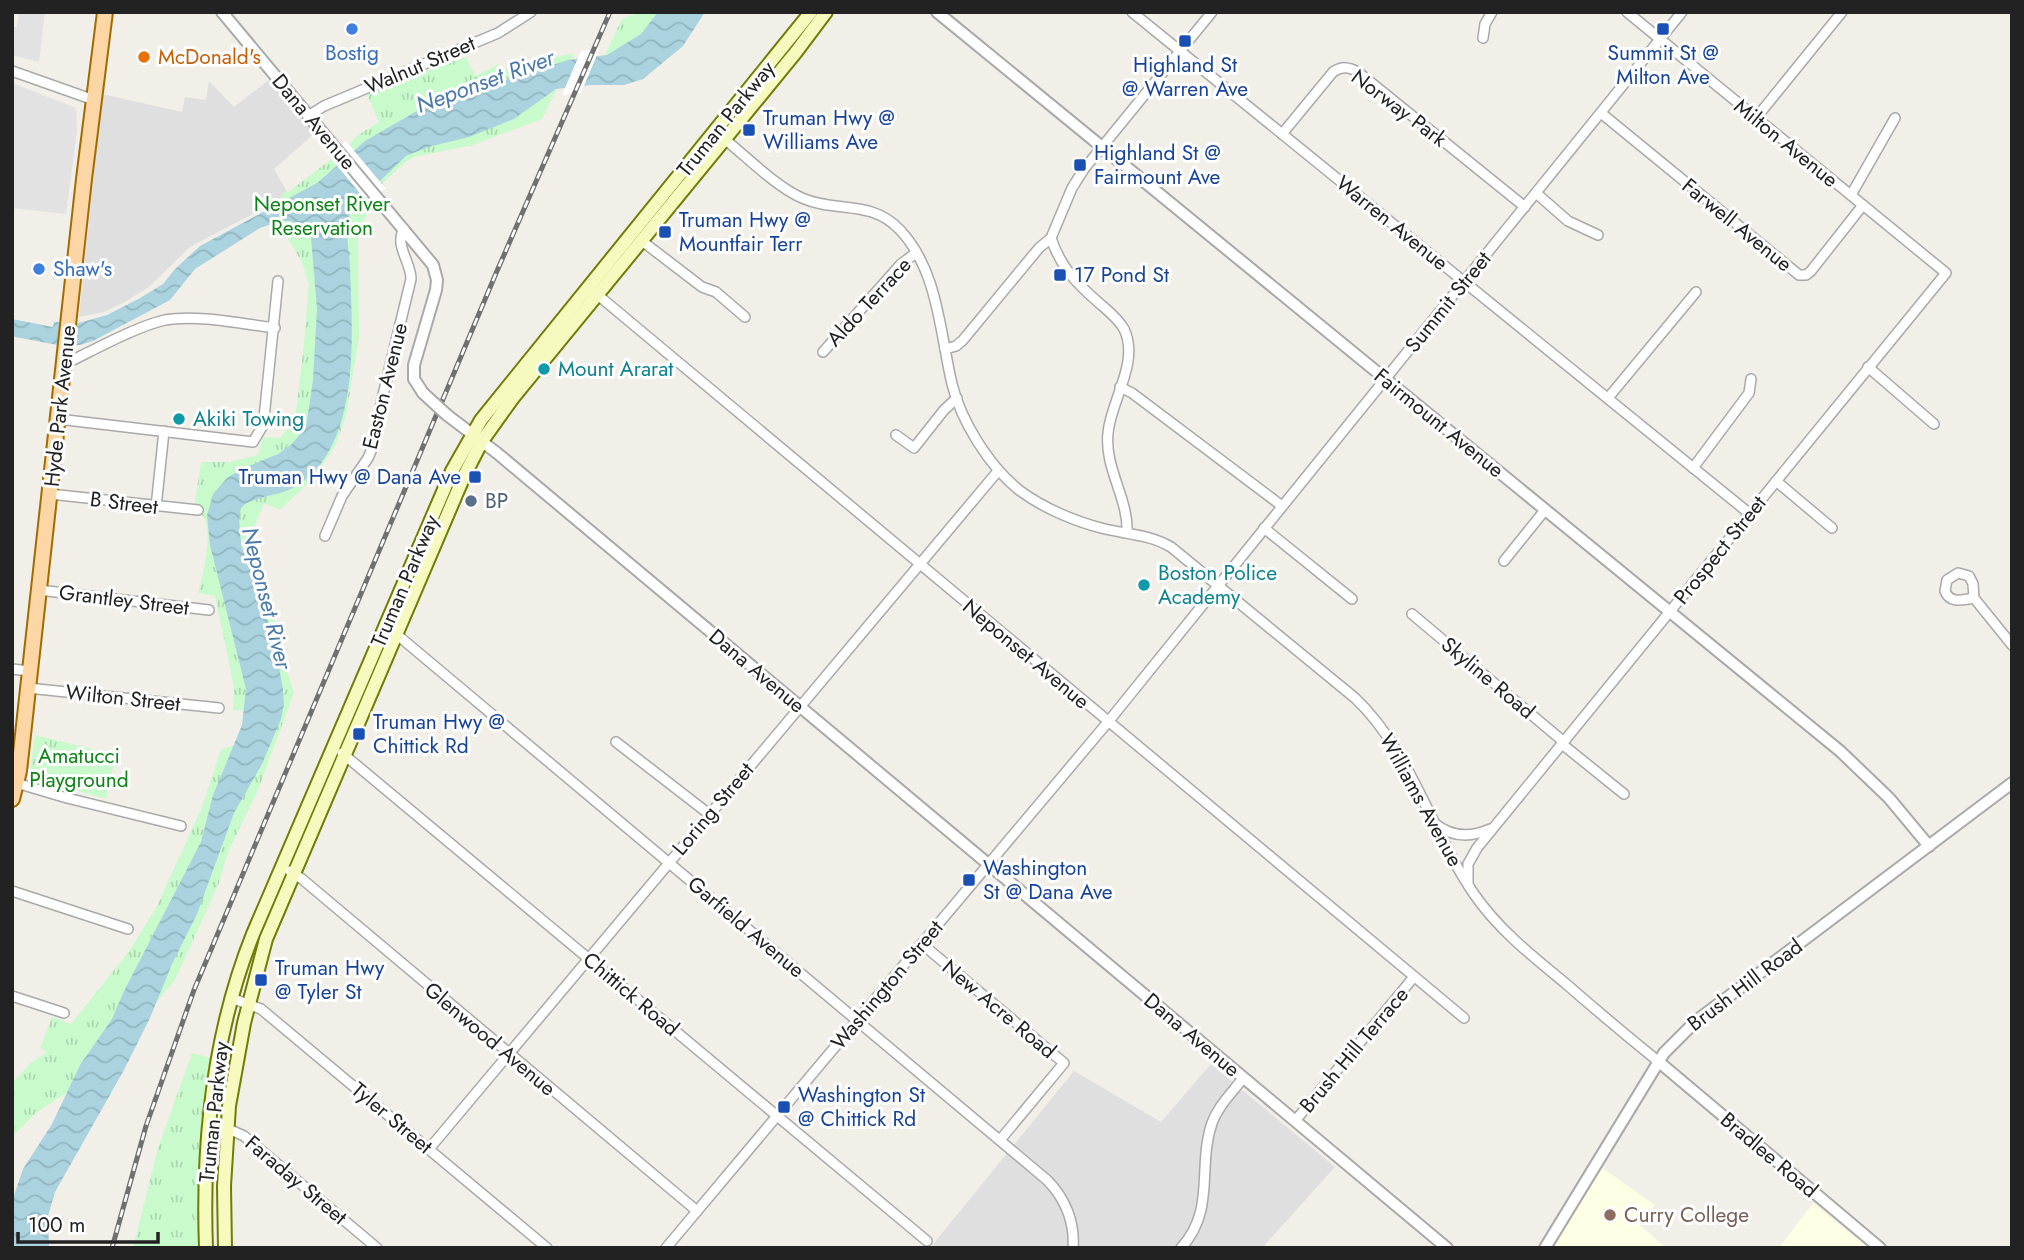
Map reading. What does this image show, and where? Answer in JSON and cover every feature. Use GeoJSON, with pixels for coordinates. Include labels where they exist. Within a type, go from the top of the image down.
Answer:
{"type":"FeatureCollection","features":[{"type":"Feature","properties":{"kind":"main road","name":"Hyde Park Avenue"},"geometry":{"type":"LineString","coordinates":[[12,799],[28,688],[105,12]]}},
{"type":"Feature","properties":{"kind":"main road","name":"Truman Parkway"},"geometry":{"type":"LineString","coordinates":[[206,1248],[205,1200],[209,1126],[218,1058],[231,998],[247,950],[288,870],[390,631],[452,501],[477,437],[512,381],[642,242],[811,12]]}},
{"type":"Feature","properties":{"kind":"main road","name":"Truman Parkway"},"geometry":{"type":"LineString","coordinates":[[593,292],[720,135],[826,12]]}},
{"type":"Feature","properties":{"kind":"main road","name":"Truman Parkway"},"geometry":{"type":"LineString","coordinates":[[225,1248],[223,1194],[234,1072],[248,1003],[288,870]]}},
{"type":"Feature","properties":{"kind":"street","name":"Dana Avenue"},"geometry":{"type":"LineString","coordinates":[[222,12],[430,261],[437,280],[435,295],[414,365],[414,379],[422,393],[1447,1248]]}},
{"type":"Feature","properties":{"kind":"street","name":"Walnut Street"},"geometry":{"type":"LineString","coordinates":[[308,116],[324,106],[498,33],[531,12]]}},
{"type":"Feature","properties":{"kind":"street","name":"Fairmount Avenue"},"geometry":{"type":"LineString","coordinates":[[937,12],[1845,756],[1897,807],[1929,846]]}},
{"type":"Feature","properties":{"kind":"street","name":"Warren Avenue"},"geometry":{"type":"LineString","coordinates":[[1132,12],[1750,514]]}},
{"type":"Feature","properties":{"kind":"street"},"geometry":{"type":"LineString","coordinates":[[945,349],[956,346],[963,340],[1039,248],[1051,238],[1076,182],[1212,12]]}},
{"type":"Feature","properties":{"kind":"street"},"geometry":{"type":"LineString","coordinates":[[1483,38],[1485,24],[1492,12]]}},
{"type":"Feature","properties":{"kind":"street","name":"Milton Avenue"},"geometry":{"type":"LineString","coordinates":[[1627,12],[1946,273]]}},
{"type":"Feature","properties":{"kind":"street","name":"Summit Street"},"geometry":{"type":"LineString","coordinates":[[1108,722],[1682,12]]}},
{"type":"Feature","properties":{"kind":"street"},"geometry":{"type":"LineString","coordinates":[[1756,118],[1842,12]]}},
{"type":"Feature","properties":{"kind":"street","name":"Norway Park"},"geometry":{"type":"LineString","coordinates":[[1282,134],[1333,72],[1345,67],[1354,69],[1525,207]]}},
{"type":"Feature","properties":{"kind":"street"},"geometry":{"type":"LineString","coordinates":[[12,71],[94,100]]}},
{"type":"Feature","properties":{"kind":"street","name":"Farwell Avenue"},"geometry":{"type":"LineString","coordinates":[[1601,113],[1799,275],[1811,271],[1863,205]]}},
{"type":"Feature","properties":{"kind":"street"},"geometry":{"type":"LineString","coordinates":[[1851,195],[1895,118]]}},
{"type":"Feature","properties":{"kind":"street","name":"Williams Avenue"},"geometry":{"type":"LineString","coordinates":[[720,135],[795,195],[818,203],[867,209],[888,220],[905,235],[929,280],[957,398],[979,442],[999,471],[1024,493],[1048,507],[1098,527],[1152,538],[1171,547],[1367,710],[1394,747],[1431,820],[1469,886],[1498,924],[1532,956],[1659,1062]]}},
{"type":"Feature","properties":{"kind":"street"},"geometry":{"type":"LineString","coordinates":[[1536,193],[1568,221],[1598,235]]}},
{"type":"Feature","properties":{"kind":"street","name":"Easton Avenue"},"geometry":{"type":"LineString","coordinates":[[325,536],[346,489],[368,458],[374,442],[411,279],[401,242],[404,229]]}},
{"type":"Feature","properties":{"kind":"street"},"geometry":{"type":"LineString","coordinates":[[1051,238],[1067,272],[1124,329],[1129,353],[1109,426],[1108,447],[1127,533]]}},
{"type":"Feature","properties":{"kind":"street"},"geometry":{"type":"LineString","coordinates":[[642,242],[702,288],[716,292],[745,317]]}},
{"type":"Feature","properties":{"kind":"street","name":"Aldo Terrace"},"geometry":{"type":"LineString","coordinates":[[823,352],[901,264],[916,253]]}},
{"type":"Feature","properties":{"kind":"street","name":"Prospect Street"},"geometry":{"type":"LineString","coordinates":[[1469,886],[1467,870],[1470,859],[1494,827],[1946,273]]}},
{"type":"Feature","properties":{"kind":"street"},"geometry":{"type":"LineString","coordinates":[[58,419],[253,442],[264,418],[278,281]]}},
{"type":"Feature","properties":{"kind":"street","name":"Neponset Avenue"},"geometry":{"type":"LineString","coordinates":[[593,292],[1464,1018]]}},
{"type":"Feature","properties":{"kind":"street"},"geometry":{"type":"LineString","coordinates":[[1608,398],[1696,292]]}},
{"type":"Feature","properties":{"kind":"street"},"geometry":{"type":"LineString","coordinates":[[65,357],[167,320],[188,319],[275,328]]}},
{"type":"Feature","properties":{"kind":"street"},"geometry":{"type":"LineString","coordinates":[[1868,367],[1934,424]]}},
{"type":"Feature","properties":{"kind":"street"},"geometry":{"type":"LineString","coordinates":[[1693,468],[1749,393],[1751,379]]}},
{"type":"Feature","properties":{"kind":"street"},"geometry":{"type":"LineString","coordinates":[[1120,387],[1132,393],[1282,506]]}},
{"type":"Feature","properties":{"kind":"street"},"geometry":{"type":"LineString","coordinates":[[895,435],[914,447],[957,398]]}},
{"type":"Feature","properties":{"kind":"street"},"geometry":{"type":"LineString","coordinates":[[156,507],[164,431]]}},
{"type":"Feature","properties":{"kind":"street","name":"Loring Street"},"geometry":{"type":"LineString","coordinates":[[429,1149],[999,471]]}},
{"type":"Feature","properties":{"kind":"street"},"geometry":{"type":"LineString","coordinates":[[1776,481],[1832,528]]}},
{"type":"Feature","properties":{"kind":"street","name":"B Street"},"geometry":{"type":"LineString","coordinates":[[50,494],[198,510]]}},
{"type":"Feature","properties":{"kind":"street"},"geometry":{"type":"LineString","coordinates":[[1504,562],[1545,510]]}},
{"type":"Feature","properties":{"kind":"street"},"geometry":{"type":"LineString","coordinates":[[1265,528],[1352,599]]}},
{"type":"Feature","properties":{"kind":"street","name":"Grantley Street"},"geometry":{"type":"LineString","coordinates":[[39,590],[209,610]]}},
{"type":"Feature","properties":{"kind":"street"},"geometry":{"type":"LineString","coordinates":[[1974,598],[2012,645]]}},
{"type":"Feature","properties":{"kind":"street","name":"Skyline Road"},"geometry":{"type":"LineString","coordinates":[[1412,614],[1624,794]]}},
{"type":"Feature","properties":{"kind":"street","name":"Garfield Avenue"},"geometry":{"type":"LineString","coordinates":[[390,631],[1047,1180],[1058,1192],[1072,1222],[1073,1248]]}},
{"type":"Feature","properties":{"kind":"street"},"geometry":{"type":"LineString","coordinates":[[12,669],[30,671]]}},
{"type":"Feature","properties":{"kind":"street","name":"Wilton Street"},"geometry":{"type":"LineString","coordinates":[[28,688],[219,708]]}},
{"type":"Feature","properties":{"kind":"street","name":"Washington Street"},"geometry":{"type":"LineString","coordinates":[[666,1248],[1108,722]]}},
{"type":"Feature","properties":{"kind":"street"},"geometry":{"type":"LineString","coordinates":[[616,742],[709,814]]}},
{"type":"Feature","properties":{"kind":"street","name":"Chittick Road"},"geometry":{"type":"LineString","coordinates":[[339,752],[927,1241]]}},
{"type":"Feature","properties":{"kind":"street"},"geometry":{"type":"LineString","coordinates":[[14,783],[67,799],[181,826]]}},
{"type":"Feature","properties":{"kind":"street","name":"Brush Hill Road"},"geometry":{"type":"LineString","coordinates":[[1545,1248],[1670,1045],[1696,1021],[2012,783]]}},
{"type":"Feature","properties":{"kind":"street"},"geometry":{"type":"LineString","coordinates":[[1431,820],[1446,831],[1458,835],[1477,834],[1494,827]]}},
{"type":"Feature","properties":{"kind":"street","name":"Glenwood Avenue"},"geometry":{"type":"LineString","coordinates":[[288,870],[697,1211]]}},
{"type":"Feature","properties":{"kind":"street"},"geometry":{"type":"LineString","coordinates":[[12,891],[128,929]]}},
{"type":"Feature","properties":{"kind":"street","name":"New Acre Road"},"geometry":{"type":"LineString","coordinates":[[922,944],[1064,1063],[1000,1140]]}},
{"type":"Feature","properties":{"kind":"street","name":"Brush Hill Terrace"},"geometry":{"type":"LineString","coordinates":[[1295,1121],[1413,978]]}},
{"type":"Feature","properties":{"kind":"street"},"geometry":{"type":"LineString","coordinates":[[12,996],[64,1013]]}},
{"type":"Feature","properties":{"kind":"street","name":"Tyler Street"},"geometry":{"type":"LineString","coordinates":[[231,998],[261,1009],[547,1248]]}},
{"type":"Feature","properties":{"kind":"street","name":"Bradlee Road"},"geometry":{"type":"LineString","coordinates":[[1659,1062],[1880,1248]]}},
{"type":"Feature","properties":{"kind":"street"},"geometry":{"type":"LineString","coordinates":[[1181,1248],[1197,1227],[1202,1213],[1212,1125],[1223,1104],[1243,1079]]}},
{"type":"Feature","properties":{"kind":"street","name":"Faraday Street"},"geometry":{"type":"LineString","coordinates":[[209,1126],[244,1136],[377,1248]]}},
{"type":"Feature","properties":{"kind":"shaded area"},"geometry":{"type":"Polygon","coordinates":[[[19,12],[45,12],[39,62],[12,55],[12,27],[17,27],[19,12]]]}},
{"type":"Feature","properties":{"kind":"shaded area"},"geometry":{"type":"Polygon","coordinates":[[[270,79],[315,133],[274,169],[286,190],[279,200],[190,247],[149,287],[123,303],[104,312],[79,317],[102,94],[182,112],[185,97],[206,100],[209,81],[234,107],[270,79]]]}},
{"type":"Feature","properties":{"kind":"shaded area"},"geometry":{"type":"Polygon","coordinates":[[[12,83],[76,108],[77,131],[66,214],[12,208],[12,83]]]}},
{"type":"Feature","properties":{"kind":"shaded area"},"geometry":{"type":"Polygon","coordinates":[[[1211,1064],[1335,1167],[1262,1248],[930,1248],[1074,1071],[1161,1122],[1211,1064]]]}},
{"type":"Feature","properties":{"kind":"shaded area","name":"Curry College"},"geometry":{"type":"Polygon","coordinates":[[[1602,1168],[1655,1205],[1640,1225],[1666,1248],[1553,1248],[1602,1168]]]}},
{"type":"Feature","properties":{"kind":"shaded area","name":"Curry College"},"geometry":{"type":"Polygon","coordinates":[[[1813,1203],[1866,1246],[1865,1248],[1779,1248],[1813,1203]]]}},
{"type":"Feature","properties":{"kind":"green space"},"geometry":{"type":"Polygon","coordinates":[[[640,12],[682,12],[597,72],[622,19],[640,12]]]}},
{"type":"Feature","properties":{"kind":"green space","name":"Neponset River Reservation"},"geometry":{"type":"Polygon","coordinates":[[[574,53],[542,119],[473,145],[414,157],[382,184],[349,144],[379,122],[366,92],[466,57],[475,76],[499,64],[501,70],[574,53]]]}},
{"type":"Feature","properties":{"kind":"green space","name":"Neponset River Reservation"},"geometry":{"type":"Polygon","coordinates":[[[333,158],[373,204],[358,230],[359,337],[346,416],[335,446],[303,488],[280,510],[264,503],[253,530],[264,568],[282,655],[294,693],[258,790],[228,852],[219,883],[175,980],[149,1011],[74,1088],[37,1112],[12,1137],[12,1083],[32,1062],[47,1052],[40,1048],[52,1017],[71,1024],[130,950],[157,906],[202,807],[221,749],[239,744],[250,711],[233,710],[234,687],[215,596],[198,593],[208,536],[204,518],[194,508],[201,462],[229,462],[258,455],[263,437],[280,438],[292,424],[296,411],[309,284],[301,260],[268,206],[279,200],[286,190],[288,192],[333,158]]]}},
{"type":"Feature","properties":{"kind":"green space","name":"Amatucci Playground"},"geometry":{"type":"Polygon","coordinates":[[[35,735],[116,755],[106,799],[29,777],[35,735]]]}},
{"type":"Feature","properties":{"kind":"green space"},"geometry":{"type":"Polygon","coordinates":[[[192,1053],[211,1058],[199,1160],[200,1248],[133,1248],[158,1148],[192,1053]]]}},
{"type":"Feature","properties":{"kind":"water"},"geometry":{"type":"Polygon","coordinates":[[[658,12],[705,12],[683,46],[643,79],[624,85],[556,89],[514,119],[469,137],[428,147],[406,156],[352,208],[347,230],[352,322],[349,383],[344,413],[334,441],[320,465],[300,484],[245,504],[241,508],[239,518],[241,545],[276,649],[284,704],[281,719],[262,764],[234,813],[197,914],[172,964],[150,1018],[55,1192],[48,1216],[49,1248],[12,1248],[12,1201],[23,1169],[52,1124],[80,1065],[112,1019],[201,842],[213,795],[242,725],[246,689],[210,545],[207,516],[213,494],[227,478],[278,454],[292,444],[306,427],[313,380],[317,309],[311,237],[305,228],[290,221],[280,221],[260,228],[195,269],[170,300],[93,341],[80,345],[58,345],[12,336],[12,319],[53,327],[54,322],[79,323],[107,315],[163,284],[200,246],[317,183],[365,141],[422,108],[568,60],[607,55],[641,34],[658,12]]]}},
{"type":"Feature","properties":{"kind":"pier"},"geometry":{"type":"Polygon","coordinates":[[[600,48],[581,93],[562,95],[581,51],[600,48]]]}},
{"type":"Feature","properties":{"kind":"pier"},"geometry":{"type":"Polygon","coordinates":[[[346,141],[386,189],[364,198],[329,156],[346,141]]]}},
{"type":"Feature","properties":{"kind":"railway"},"geometry":{"type":"LineString","coordinates":[[112,1248],[146,1126],[194,990],[497,271],[610,12]]}},
{"type":"Feature","properties":{"kind":"place","name":"Bostig"},"geometry":{"type":"Point","coordinates":[352,29]}},
{"type":"Feature","properties":{"kind":"place","name":"Summit St @ Milton Ave"},"geometry":{"type":"Point","coordinates":[1663,29]}},
{"type":"Feature","properties":{"kind":"place","name":"Highland St @ Warren Ave"},"geometry":{"type":"Point","coordinates":[1185,41]}},
{"type":"Feature","properties":{"kind":"place","name":"McDonald's"},"geometry":{"type":"Point","coordinates":[144,57]}},
{"type":"Feature","properties":{"kind":"place","name":"Truman Hwy @ Williams Ave"},"geometry":{"type":"Point","coordinates":[749,130]}},
{"type":"Feature","properties":{"kind":"place","name":"Highland St @ Fairmount Ave"},"geometry":{"type":"Point","coordinates":[1080,165]}},
{"type":"Feature","properties":{"kind":"place","name":"Truman Hwy @ Mountfair Terr"},"geometry":{"type":"Point","coordinates":[665,232]}},
{"type":"Feature","properties":{"kind":"place","name":"Shaw's"},"geometry":{"type":"Point","coordinates":[39,269]}},
{"type":"Feature","properties":{"kind":"place","name":"17 Pond St"},"geometry":{"type":"Point","coordinates":[1060,275]}},
{"type":"Feature","properties":{"kind":"place","name":"Mount Ararat"},"geometry":{"type":"Point","coordinates":[544,369]}},
{"type":"Feature","properties":{"kind":"place","name":"Akiki Towing"},"geometry":{"type":"Point","coordinates":[179,419]}},
{"type":"Feature","properties":{"kind":"place","name":"Truman Hwy @ Dana Ave"},"geometry":{"type":"Point","coordinates":[475,477]}},
{"type":"Feature","properties":{"kind":"place","name":"BP"},"geometry":{"type":"Point","coordinates":[471,501]}},
{"type":"Feature","properties":{"kind":"place","name":"Boston Police Academy"},"geometry":{"type":"Point","coordinates":[1144,585]}},
{"type":"Feature","properties":{"kind":"place","name":"Truman Hwy @ Chittick Rd"},"geometry":{"type":"Point","coordinates":[359,734]}},
{"type":"Feature","properties":{"kind":"place","name":"Washington St @ Dana Ave"},"geometry":{"type":"Point","coordinates":[969,880]}},
{"type":"Feature","properties":{"kind":"place","name":"Truman Hwy @ Tyler St"},"geometry":{"type":"Point","coordinates":[261,980]}},
{"type":"Feature","properties":{"kind":"place","name":"Washington St @ Chittick Rd"},"geometry":{"type":"Point","coordinates":[784,1107]}},
{"type":"Feature","properties":{"kind":"place","name":"Curry College"},"geometry":{"type":"Point","coordinates":[1610,1215]}},
{"type":"Feature","properties":{"kind":"water label","name":"Neponset River"},"geometry":{"type":"Point","coordinates":[485,81]}},
{"type":"Feature","properties":{"kind":"water label","name":"Neponset River"},"geometry":{"type":"Point","coordinates":[267,598]}}]}
